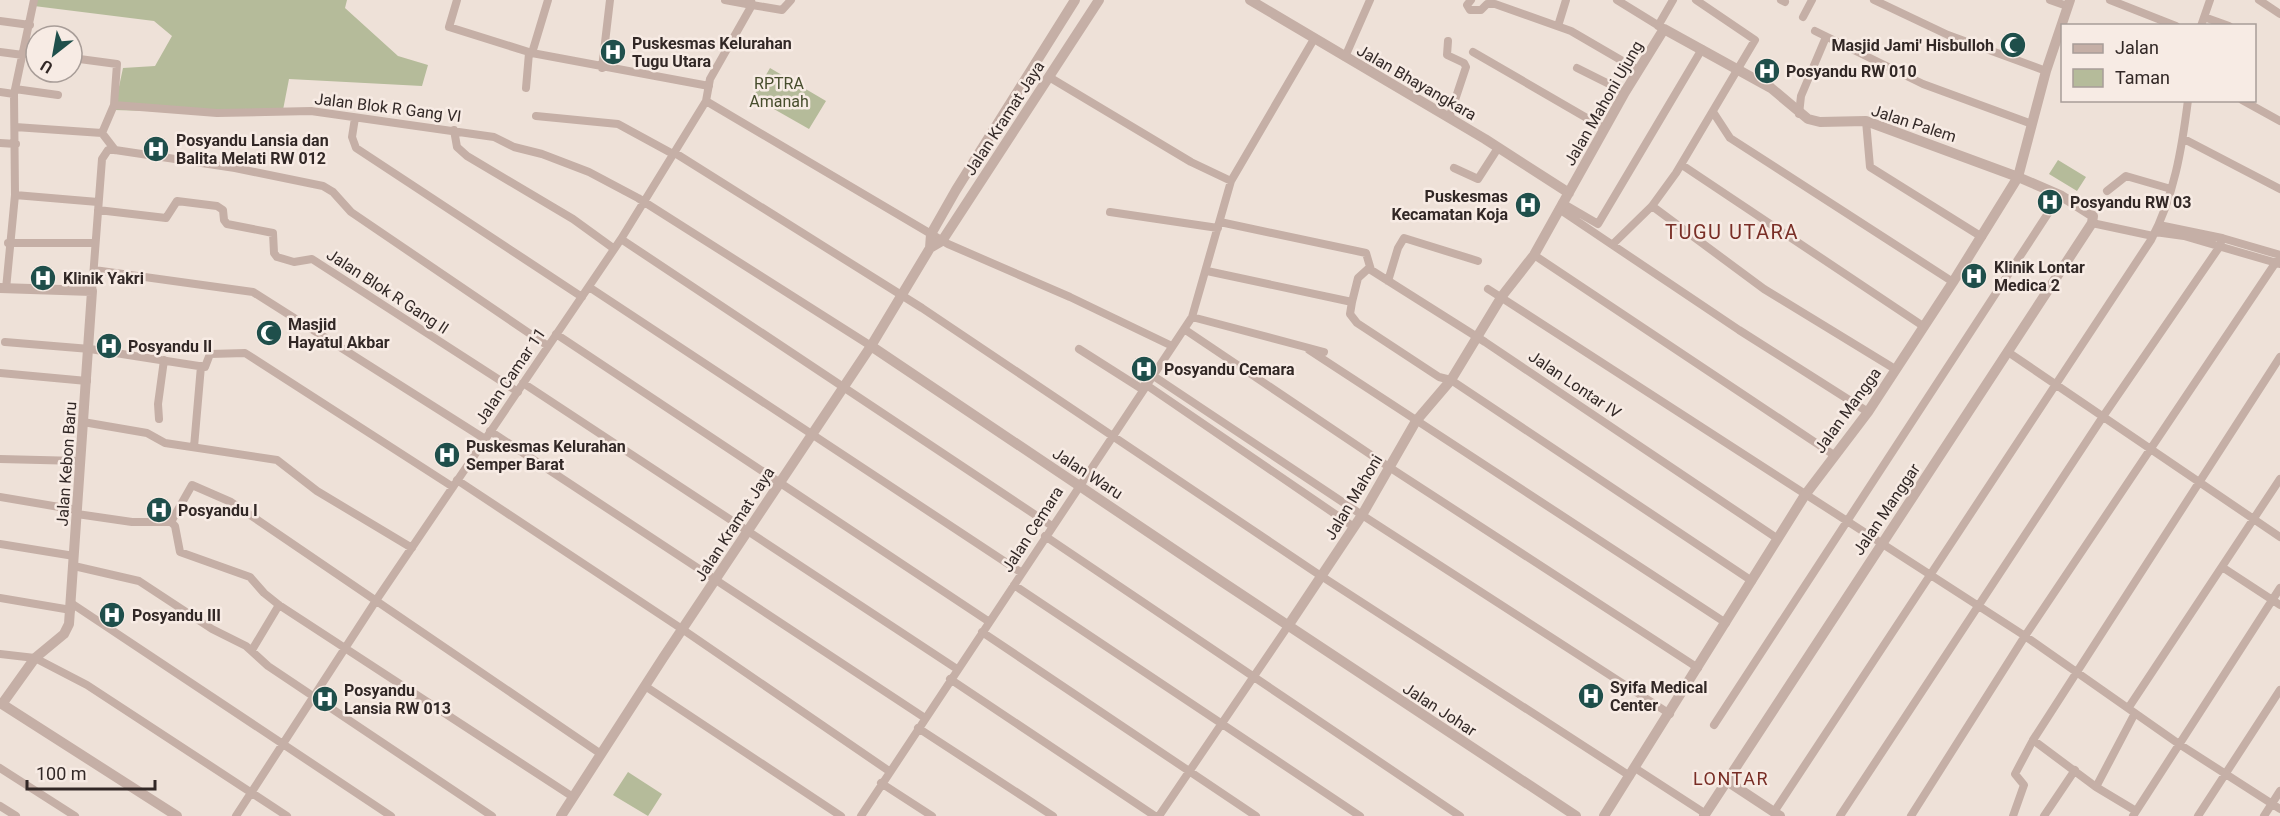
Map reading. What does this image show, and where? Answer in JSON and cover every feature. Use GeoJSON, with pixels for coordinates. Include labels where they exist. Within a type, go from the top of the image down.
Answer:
{"type":"FeatureCollection","features":[{"type":"Feature","properties":{"kind":"street"},"geometry":{"type":"LineString","coordinates":[[30,24],[34,0]]}},
{"type":"Feature","properties":{"kind":"street"},"geometry":{"type":"LineString","coordinates":[[457,0],[449,27],[531,53],[602,68],[709,86]]}},
{"type":"Feature","properties":{"kind":"street"},"geometry":{"type":"LineString","coordinates":[[526,88],[531,53],[548,0]]}},
{"type":"Feature","properties":{"kind":"street"},"geometry":{"type":"LineString","coordinates":[[602,68],[610,0]]}},
{"type":"Feature","properties":{"kind":"street"},"geometry":{"type":"LineString","coordinates":[[725,0],[782,10],[791,0]]}},
{"type":"Feature","properties":{"kind":"street","name":"Jalan Kramat Jaya"},"geometry":{"type":"LineString","coordinates":[[561,816],[596,751],[645,686],[871,346],[930,248],[931,234],[1075,0]]}},
{"type":"Feature","properties":{"kind":"street","name":"Jalan Kramat Jaya"},"geometry":{"type":"LineString","coordinates":[[930,248],[942,241],[1099,0]]}},
{"type":"Feature","properties":{"kind":"street","name":"Jalan Bhayangkara"},"geometry":{"type":"LineString","coordinates":[[1250,0],[1449,118],[1569,193]]}},
{"type":"Feature","properties":{"kind":"street"},"geometry":{"type":"LineString","coordinates":[[1345,57],[1365,16],[1370,0]]}},
{"type":"Feature","properties":{"kind":"street"},"geometry":{"type":"LineString","coordinates":[[1471,0],[1467,6],[1470,10],[1481,10],[1487,4],[1501,6],[1558,26],[1638,70]]}},
{"type":"Feature","properties":{"kind":"street"},"geometry":{"type":"LineString","coordinates":[[1558,26],[1566,0]]}},
{"type":"Feature","properties":{"kind":"street"},"geometry":{"type":"LineString","coordinates":[[1617,0],[1661,27]]}},
{"type":"Feature","properties":{"kind":"street","name":"Jalan Mahoni Ujung"},"geometry":{"type":"LineString","coordinates":[[1569,193],[1638,70],[1673,0]]}},
{"type":"Feature","properties":{"kind":"street"},"geometry":{"type":"LineString","coordinates":[[1613,244],[1652,206],[1682,165],[1755,38],[1696,0]]}},
{"type":"Feature","properties":{"kind":"street"},"geometry":{"type":"LineString","coordinates":[[1803,17],[1812,0]]}},
{"type":"Feature","properties":{"kind":"street"},"geometry":{"type":"LineString","coordinates":[[1874,0],[1948,35],[2046,71]]}},
{"type":"Feature","properties":{"kind":"street"},"geometry":{"type":"LineString","coordinates":[[2050,0],[2067,4]]}},
{"type":"Feature","properties":{"kind":"street"},"geometry":{"type":"LineString","coordinates":[[2110,0],[2171,24]]}},
{"type":"Feature","properties":{"kind":"street"},"geometry":{"type":"LineString","coordinates":[[2210,0],[2202,21],[2218,24]]}},
{"type":"Feature","properties":{"kind":"street"},"geometry":{"type":"LineString","coordinates":[[2259,0],[2280,14]]}},
{"type":"Feature","properties":{"kind":"street","name":"Jalan Camar 11"},"geometry":{"type":"LineString","coordinates":[[236,816],[377,599],[621,239],[706,101],[709,86],[752,3]]}},
{"type":"Feature","properties":{"kind":"street","name":"Jalan Mangga"},"geometry":{"type":"LineString","coordinates":[[1604,816],[1670,714],[1805,495],[1833,455],[1868,412],[1982,237],[2018,177],[2046,71],[2067,4]]}},
{"type":"Feature","properties":{"kind":"street"},"geometry":{"type":"LineString","coordinates":[[0,21],[24,24]]}},
{"type":"Feature","properties":{"kind":"street","name":"Jalan Palem"},"geometry":{"type":"LineString","coordinates":[[1661,27],[1771,88],[1799,114],[1820,122],[1866,121],[2018,177],[2060,195],[2092,215],[2093,221]]}},
{"type":"Feature","properties":{"kind":"street"},"geometry":{"type":"LineString","coordinates":[[1815,31],[1923,84],[2032,124]]}},
{"type":"Feature","properties":{"kind":"street"},"geometry":{"type":"LineString","coordinates":[[1799,114],[1801,96],[1826,37]]}},
{"type":"Feature","properties":{"kind":"street","name":"Jalan Cemara"},"geometry":{"type":"LineString","coordinates":[[861,816],[923,717],[950,679],[953,666],[982,632],[985,619],[1014,585],[1144,386],[1192,317],[1231,181],[1314,39]]}},
{"type":"Feature","properties":{"kind":"street"},"geometry":{"type":"LineString","coordinates":[[1448,41],[1447,55],[1464,63],[1466,67],[1449,118]]}},
{"type":"Feature","properties":{"kind":"street"},"geometry":{"type":"LineString","coordinates":[[24,49],[15,92],[15,195],[3,288],[92,291],[103,155],[108,150],[115,150],[270,174],[329,188],[351,212],[548,346]]}},
{"type":"Feature","properties":{"kind":"street"},"geometry":{"type":"LineString","coordinates":[[1560,206],[1598,224],[1702,49]]}},
{"type":"Feature","properties":{"kind":"street"},"geometry":{"type":"LineString","coordinates":[[0,52],[23,53]]}},
{"type":"Feature","properties":{"kind":"street"},"geometry":{"type":"LineString","coordinates":[[1473,52],[1604,128]]}},
{"type":"Feature","properties":{"kind":"street"},"geometry":{"type":"LineString","coordinates":[[84,60],[117,64],[114,105],[102,133]]}},
{"type":"Feature","properties":{"kind":"street"},"geometry":{"type":"LineString","coordinates":[[1577,68],[1625,92]]}},
{"type":"Feature","properties":{"kind":"street"},"geometry":{"type":"LineString","coordinates":[[1049,76],[1191,162],[1231,181]]}},
{"type":"Feature","properties":{"kind":"street"},"geometry":{"type":"LineString","coordinates":[[0,92],[58,95]]}},
{"type":"Feature","properties":{"kind":"street"},"geometry":{"type":"LineString","coordinates":[[706,101],[942,241],[1070,297],[1172,346]]}},
{"type":"Feature","properties":{"kind":"street"},"geometry":{"type":"LineString","coordinates":[[1726,781],[1777,814],[1929,576],[2156,231],[2171,189],[2184,139],[2188,102]]}},
{"type":"Feature","properties":{"kind":"street"},"geometry":{"type":"LineString","coordinates":[[2246,102],[2280,121]]}},
{"type":"Feature","properties":{"kind":"street","name":"Jalan Blok R Gang VI"},"geometry":{"type":"LineString","coordinates":[[114,105],[217,113],[310,111],[494,137],[514,147],[542,154],[589,172],[644,202],[871,346]]}},
{"type":"Feature","properties":{"kind":"street"},"geometry":{"type":"LineString","coordinates":[[1713,112],[1730,138],[1953,282]]}},
{"type":"Feature","properties":{"kind":"street"},"geometry":{"type":"LineString","coordinates":[[536,116],[618,124],[674,154],[902,296],[1322,576],[1705,815]]}},
{"type":"Feature","properties":{"kind":"street"},"geometry":{"type":"LineString","coordinates":[[355,118],[352,137],[356,148],[582,297]]}},
{"type":"Feature","properties":{"kind":"street"},"geometry":{"type":"LineString","coordinates":[[1866,121],[1870,167],[1982,237]]}},
{"type":"Feature","properties":{"kind":"street"},"geometry":{"type":"LineString","coordinates":[[15,127],[102,133],[115,150]]}},
{"type":"Feature","properties":{"kind":"street"},"geometry":{"type":"LineString","coordinates":[[454,130],[457,147],[467,156],[573,219],[614,248]]}},
{"type":"Feature","properties":{"kind":"street"},"geometry":{"type":"LineString","coordinates":[[2184,139],[2280,189]]}},
{"type":"Feature","properties":{"kind":"street"},"geometry":{"type":"LineString","coordinates":[[0,143],[16,144]]}},
{"type":"Feature","properties":{"kind":"street"},"geometry":{"type":"LineString","coordinates":[[1454,168],[1478,178],[1498,148]]}},
{"type":"Feature","properties":{"kind":"street"},"geometry":{"type":"LineString","coordinates":[[1682,165],[1923,326]]}},
{"type":"Feature","properties":{"kind":"street"},"geometry":{"type":"LineString","coordinates":[[2107,191],[2126,176],[2171,189]]}},
{"type":"Feature","properties":{"kind":"street","name":"Jalan Mahoni"},"geometry":{"type":"LineString","coordinates":[[1157,816],[1322,576],[1362,515],[1416,421],[1451,380],[1502,297],[1534,255],[1569,193]]}},
{"type":"Feature","properties":{"kind":"street"},"geometry":{"type":"LineString","coordinates":[[15,195],[98,206]]}},
{"type":"Feature","properties":{"kind":"street"},"geometry":{"type":"LineString","coordinates":[[1714,725],[2060,195]]}},
{"type":"Feature","properties":{"kind":"street","name":"Jalan Blok R Gang II"},"geometry":{"type":"LineString","coordinates":[[98,206],[166,218],[177,201],[218,206],[223,210],[227,224],[273,234],[274,253],[277,257],[294,262],[312,259],[518,392]]}},
{"type":"Feature","properties":{"kind":"street"},"geometry":{"type":"LineString","coordinates":[[1560,206],[1739,330],[1868,412]]}},
{"type":"Feature","properties":{"kind":"street"},"geometry":{"type":"LineString","coordinates":[[1652,206],[1764,289],[1895,369]]}},
{"type":"Feature","properties":{"kind":"street"},"geometry":{"type":"LineString","coordinates":[[1110,212],[1219,225],[1368,255],[1369,268],[1358,278],[1347,301],[1350,314],[1357,324],[1438,377],[1451,380],[1752,580]]}},
{"type":"Feature","properties":{"kind":"street"},"geometry":{"type":"LineString","coordinates":[[1911,816],[2025,636],[2279,259],[2221,243],[2093,221]]}},
{"type":"Feature","properties":{"kind":"street","name":"Jalan Manggar"},"geometry":{"type":"LineString","coordinates":[[1705,815],[1880,543],[2093,221]]}},
{"type":"Feature","properties":{"kind":"street"},"geometry":{"type":"LineString","coordinates":[[1388,281],[1398,248],[1404,238],[1478,261]]}},
{"type":"Feature","properties":{"kind":"street"},"geometry":{"type":"LineString","coordinates":[[621,239],[1052,526]]}},
{"type":"Feature","properties":{"kind":"street"},"geometry":{"type":"LineString","coordinates":[[8,243],[95,243]]}},
{"type":"Feature","properties":{"kind":"street"},"geometry":{"type":"LineString","coordinates":[[1840,816],[2102,418],[2221,243]]}},
{"type":"Feature","properties":{"kind":"street"},"geometry":{"type":"LineString","coordinates":[[1534,255],[1833,455]]}},
{"type":"Feature","properties":{"kind":"street","name":"Jalan Lontar IV"},"geometry":{"type":"LineString","coordinates":[[1369,268],[1778,538]]}},
{"type":"Feature","properties":{"kind":"street"},"geometry":{"type":"LineString","coordinates":[[94,270],[258,295],[485,439]]}},
{"type":"Feature","properties":{"kind":"street"},"geometry":{"type":"LineString","coordinates":[[1207,271],[1347,301]]}},
{"type":"Feature","properties":{"kind":"street"},"geometry":{"type":"LineString","coordinates":[[589,287],[1022,573]]}},
{"type":"Feature","properties":{"kind":"street"},"geometry":{"type":"LineString","coordinates":[[1488,289],[2025,636],[2179,744],[2276,806]]}},
{"type":"Feature","properties":{"kind":"street","name":"Jalan Kebon Baru"},"geometry":{"type":"LineString","coordinates":[[1,705],[35,658],[64,634],[69,624],[90,349],[92,291]]}},
{"type":"Feature","properties":{"kind":"street"},"geometry":{"type":"LineString","coordinates":[[1192,317],[1309,350],[1324,352]]}},
{"type":"Feature","properties":{"kind":"street"},"geometry":{"type":"LineString","coordinates":[[1184,329],[1389,467],[1698,668]]}},
{"type":"Feature","properties":{"kind":"street"},"geometry":{"type":"LineString","coordinates":[[556,334],[985,619]]}},
{"type":"Feature","properties":{"kind":"street"},"geometry":{"type":"LineString","coordinates":[[5,342],[90,349],[201,366],[206,366],[208,355],[241,352],[682,628],[889,771]]}},
{"type":"Feature","properties":{"kind":"street","name":"Jalan Waru"},"geometry":{"type":"LineString","coordinates":[[871,346],[1288,626]]}},
{"type":"Feature","properties":{"kind":"street"},"geometry":{"type":"LineString","coordinates":[[1078,349],[1144,386],[1354,527]]}},
{"type":"Feature","properties":{"kind":"street"},"geometry":{"type":"LineString","coordinates":[[1309,350],[1725,624]]}},
{"type":"Feature","properties":{"kind":"street"},"geometry":{"type":"LineString","coordinates":[[2008,352],[2280,537]]}},
{"type":"Feature","properties":{"kind":"street"},"geometry":{"type":"LineString","coordinates":[[2013,816],[2024,785],[2015,774],[2033,740],[2280,357]]}},
{"type":"Feature","properties":{"kind":"street"},"geometry":{"type":"LineString","coordinates":[[159,419],[158,404],[164,360]]}},
{"type":"Feature","properties":{"kind":"street"},"geometry":{"type":"LineString","coordinates":[[194,447],[201,366]]}},
{"type":"Feature","properties":{"kind":"street"},"geometry":{"type":"LineString","coordinates":[[0,373],[87,381]]}},
{"type":"Feature","properties":{"kind":"street"},"geometry":{"type":"LineString","coordinates":[[1152,375],[1362,515],[1670,714]]}},
{"type":"Feature","properties":{"kind":"street"},"geometry":{"type":"LineString","coordinates":[[523,383],[953,666]]}},
{"type":"Feature","properties":{"kind":"street"},"geometry":{"type":"LineString","coordinates":[[83,422],[147,433],[165,443],[277,460],[318,491],[412,548]]}},
{"type":"Feature","properties":{"kind":"street"},"geometry":{"type":"LineString","coordinates":[[490,431],[923,717]]}},
{"type":"Feature","properties":{"kind":"street"},"geometry":{"type":"LineString","coordinates":[[0,459],[80,461]]}},
{"type":"Feature","properties":{"kind":"street"},"geometry":{"type":"LineString","coordinates":[[2096,787],[2132,710],[2280,478]]}},
{"type":"Feature","properties":{"kind":"street"},"geometry":{"type":"LineString","coordinates":[[171,522],[189,487],[195,486],[231,502],[377,599],[596,751]]}},
{"type":"Feature","properties":{"kind":"street"},"geometry":{"type":"LineString","coordinates":[[0,497],[132,522],[171,522]]}},
{"type":"Feature","properties":{"kind":"street"},"geometry":{"type":"LineString","coordinates":[[171,522],[180,552],[250,577],[264,593],[279,604],[573,797]]}},
{"type":"Feature","properties":{"kind":"street"},"geometry":{"type":"LineString","coordinates":[[1046,536],[1460,816]]}},
{"type":"Feature","properties":{"kind":"street"},"geometry":{"type":"LineString","coordinates":[[0,544],[74,561],[135,579],[212,628],[252,650],[268,666],[492,816]]}},
{"type":"Feature","properties":{"kind":"street"},"geometry":{"type":"LineString","coordinates":[[2222,567],[2276,602]]}},
{"type":"Feature","properties":{"kind":"street"},"geometry":{"type":"LineString","coordinates":[[1014,585],[1360,816]]}},
{"type":"Feature","properties":{"kind":"street"},"geometry":{"type":"LineString","coordinates":[[2033,740],[2134,813],[2276,602],[2280,588]]}},
{"type":"Feature","properties":{"kind":"street"},"geometry":{"type":"LineString","coordinates":[[0,598],[71,607],[391,816]]}},
{"type":"Feature","properties":{"kind":"street"},"geometry":{"type":"LineString","coordinates":[[252,650],[279,604]]}},
{"type":"Feature","properties":{"kind":"street","name":"Jalan Johar"},"geometry":{"type":"LineString","coordinates":[[1288,626],[1576,816]]}},
{"type":"Feature","properties":{"kind":"street"},"geometry":{"type":"LineString","coordinates":[[982,632],[1256,816]]}},
{"type":"Feature","properties":{"kind":"street"},"geometry":{"type":"LineString","coordinates":[[0,654],[35,658],[112,700],[287,816]]}},
{"type":"Feature","properties":{"kind":"street"},"geometry":{"type":"LineString","coordinates":[[950,679],[1157,816]]}},
{"type":"Feature","properties":{"kind":"street"},"geometry":{"type":"LineString","coordinates":[[645,686],[841,816]]}},
{"type":"Feature","properties":{"kind":"street"},"geometry":{"type":"LineString","coordinates":[[2198,816],[2280,690]]}},
{"type":"Feature","properties":{"kind":"street"},"geometry":{"type":"LineString","coordinates":[[1,705],[177,816]]}},
{"type":"Feature","properties":{"kind":"street"},"geometry":{"type":"LineString","coordinates":[[918,728],[1053,816]]}},
{"type":"Feature","properties":{"kind":"street"},"geometry":{"type":"LineString","coordinates":[[0,768],[75,816]]}},
{"type":"Feature","properties":{"kind":"street"},"geometry":{"type":"LineString","coordinates":[[2044,816],[2075,770]]}},
{"type":"Feature","properties":{"kind":"street"},"geometry":{"type":"LineString","coordinates":[[881,783],[932,816]]}},
{"type":"Feature","properties":{"kind":"street"},"geometry":{"type":"LineString","coordinates":[[2264,816],[2276,806],[2280,791]]}},
{"type":"Feature","properties":{"kind":"street"},"geometry":{"type":"LineString","coordinates":[[0,806],[16,816]]}},
{"type":"Feature","properties":{"kind":"green space"},"geometry":{"type":"Polygon","coordinates":[[[35,0],[347,0],[345,8],[398,56],[428,65],[422,86],[289,79],[282,115],[114,110],[123,68],[155,66],[172,36],[154,21],[34,6],[35,0]]]}},
{"type":"Feature","properties":{"kind":"green space","name":"RPTRA Amanah"},"geometry":{"type":"Polygon","coordinates":[[[770,68],[826,101],[809,129],[753,97],[770,68]]]}},
{"type":"Feature","properties":{"kind":"green space"},"geometry":{"type":"Polygon","coordinates":[[[2058,160],[2086,177],[2077,191],[2049,174],[2058,160]]]}},
{"type":"Feature","properties":{"kind":"green space"},"geometry":{"type":"Polygon","coordinates":[[[628,772],[662,794],[648,816],[613,795],[628,772]]]}},
{"type":"Feature","properties":{"kind":"place","name":"Masjid Jami' Hisbulloh"},"geometry":{"type":"Point","coordinates":[2013,45]}},
{"type":"Feature","properties":{"kind":"place","name":"Puskesmas Kelurahan Tugu Utara"},"geometry":{"type":"Point","coordinates":[613,52]}},
{"type":"Feature","properties":{"kind":"place","name":"Posyandu RW 010"},"geometry":{"type":"Point","coordinates":[1767,71]}},
{"type":"Feature","properties":{"kind":"place","name":"Posyandu Lansia dan Balita Melati RW 012"},"geometry":{"type":"Point","coordinates":[156,149]}},
{"type":"Feature","properties":{"kind":"place","name":"Posyandu RW 03"},"geometry":{"type":"Point","coordinates":[2050,202]}},
{"type":"Feature","properties":{"kind":"place","name":"Puskesmas Kecamatan Koja"},"geometry":{"type":"Point","coordinates":[1528,205]}},
{"type":"Feature","properties":{"kind":"place","name":"Klinik Lontar Medica 2"},"geometry":{"type":"Point","coordinates":[1974,276]}},
{"type":"Feature","properties":{"kind":"place","name":"Klinik Yakri"},"geometry":{"type":"Point","coordinates":[43,278]}},
{"type":"Feature","properties":{"kind":"place","name":"Masjid Hayatul Akbar"},"geometry":{"type":"Point","coordinates":[269,333]}},
{"type":"Feature","properties":{"kind":"place","name":"Posyandu II"},"geometry":{"type":"Point","coordinates":[109,346]}},
{"type":"Feature","properties":{"kind":"place","name":"Posyandu Cemara"},"geometry":{"type":"Point","coordinates":[1144,369]}},
{"type":"Feature","properties":{"kind":"place","name":"Puskesmas Kelurahan Semper Barat"},"geometry":{"type":"Point","coordinates":[447,455]}},
{"type":"Feature","properties":{"kind":"place","name":"Posyandu I"},"geometry":{"type":"Point","coordinates":[159,510]}},
{"type":"Feature","properties":{"kind":"place","name":"Posyandu III"},"geometry":{"type":"Point","coordinates":[112,615]}},
{"type":"Feature","properties":{"kind":"place","name":"Syifa Medical Center"},"geometry":{"type":"Point","coordinates":[1591,696]}},
{"type":"Feature","properties":{"kind":"place","name":"Posyandu Lansia RW 013"},"geometry":{"type":"Point","coordinates":[325,699]}},
{"type":"Feature","properties":{"kind":"district","name":"TUGU UTARA"},"geometry":{"type":"Point","coordinates":[1732,232]}},
{"type":"Feature","properties":{"kind":"district","name":"LONTAR"},"geometry":{"type":"Point","coordinates":[1731,779]}}]}
